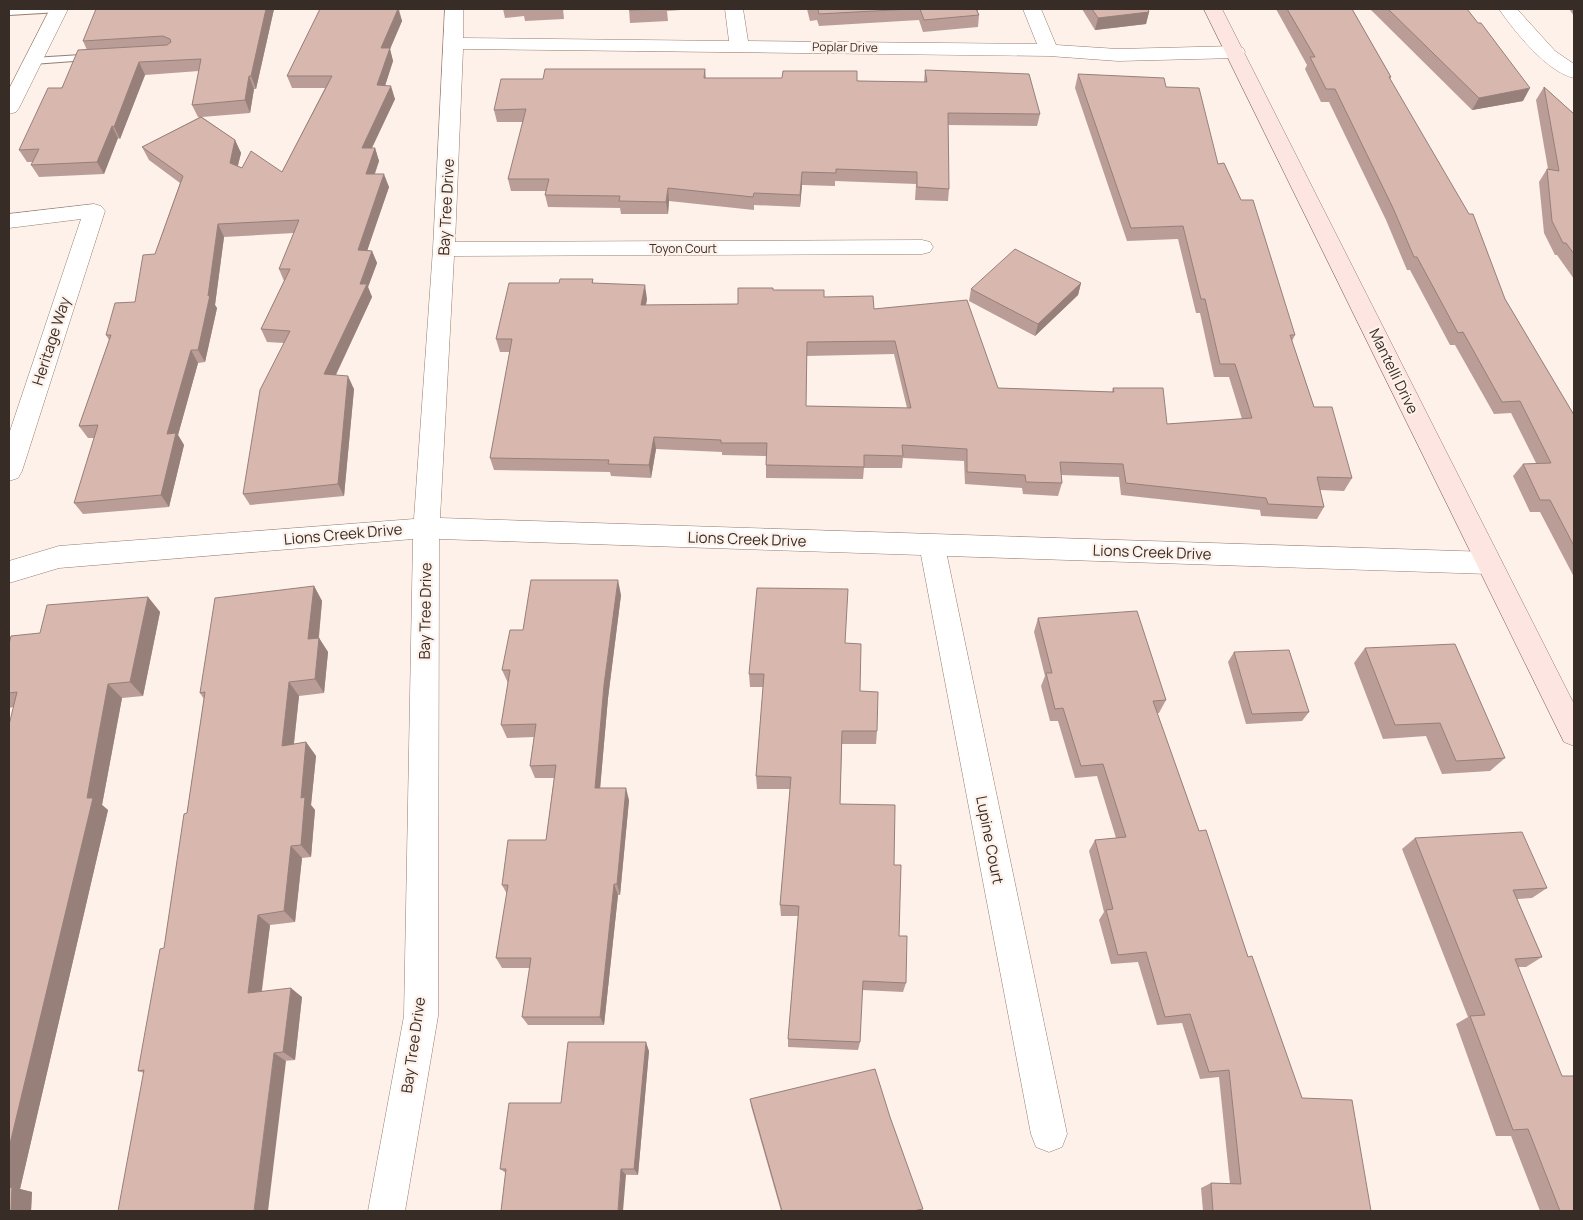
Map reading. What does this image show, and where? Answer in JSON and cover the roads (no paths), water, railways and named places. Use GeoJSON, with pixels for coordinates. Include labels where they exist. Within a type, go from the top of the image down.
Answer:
{"type":"FeatureCollection","features":[{"type":"Feature","properties":{"kind":"street"},"geometry":{"type":"LineString","coordinates":[[9,108],[59,9]]}},
{"type":"Feature","properties":{"kind":"street","name":"Bay Tree Drive"},"geometry":{"type":"LineString","coordinates":[[387,1211],[420,1016],[426,528],[444,249],[454,9]]}},
{"type":"Feature","properties":{"kind":"street"},"geometry":{"type":"LineString","coordinates":[[734,9],[739,45]]}},
{"type":"Feature","properties":{"kind":"street"},"geometry":{"type":"LineString","coordinates":[[1032,9],[1049,50]]}},
{"type":"Feature","properties":{"kind":"street","name":"Mantelli Drive"},"geometry":{"type":"LineString","coordinates":[[1213,9],[1574,732]]}},
{"type":"Feature","properties":{"kind":"street"},"geometry":{"type":"LineString","coordinates":[[1508,9],[1548,56],[1574,72]]}},
{"type":"Feature","properties":{"kind":"street","name":"Poplar Drive"},"geometry":{"type":"LineString","coordinates":[[454,43],[1049,50],[1118,55],[1236,52]]}},
{"type":"Feature","properties":{"kind":"street","name":"Heritage Way"},"geometry":{"type":"LineString","coordinates":[[9,221],[94,212],[9,471]]}},
{"type":"Feature","properties":{"kind":"street","name":"Toyon Court"},"geometry":{"type":"LineString","coordinates":[[444,249],[922,247]]}},
{"type":"Feature","properties":{"kind":"street","name":"Lions Creek Drive"},"geometry":{"type":"LineString","coordinates":[[9,572],[59,557],[426,528],[1489,563]]}},
{"type":"Feature","properties":{"kind":"street","name":"Lupine Court"},"geometry":{"type":"LineString","coordinates":[[932,545],[1049,1134]]}},
{"type":"Feature","properties":{"kind":"lane"},"geometry":{"type":"LineString","coordinates":[[9,12],[59,9]]}},
{"type":"Feature","properties":{"kind":"lane"},"geometry":{"type":"LineString","coordinates":[[33,61],[110,56]]}}]}
